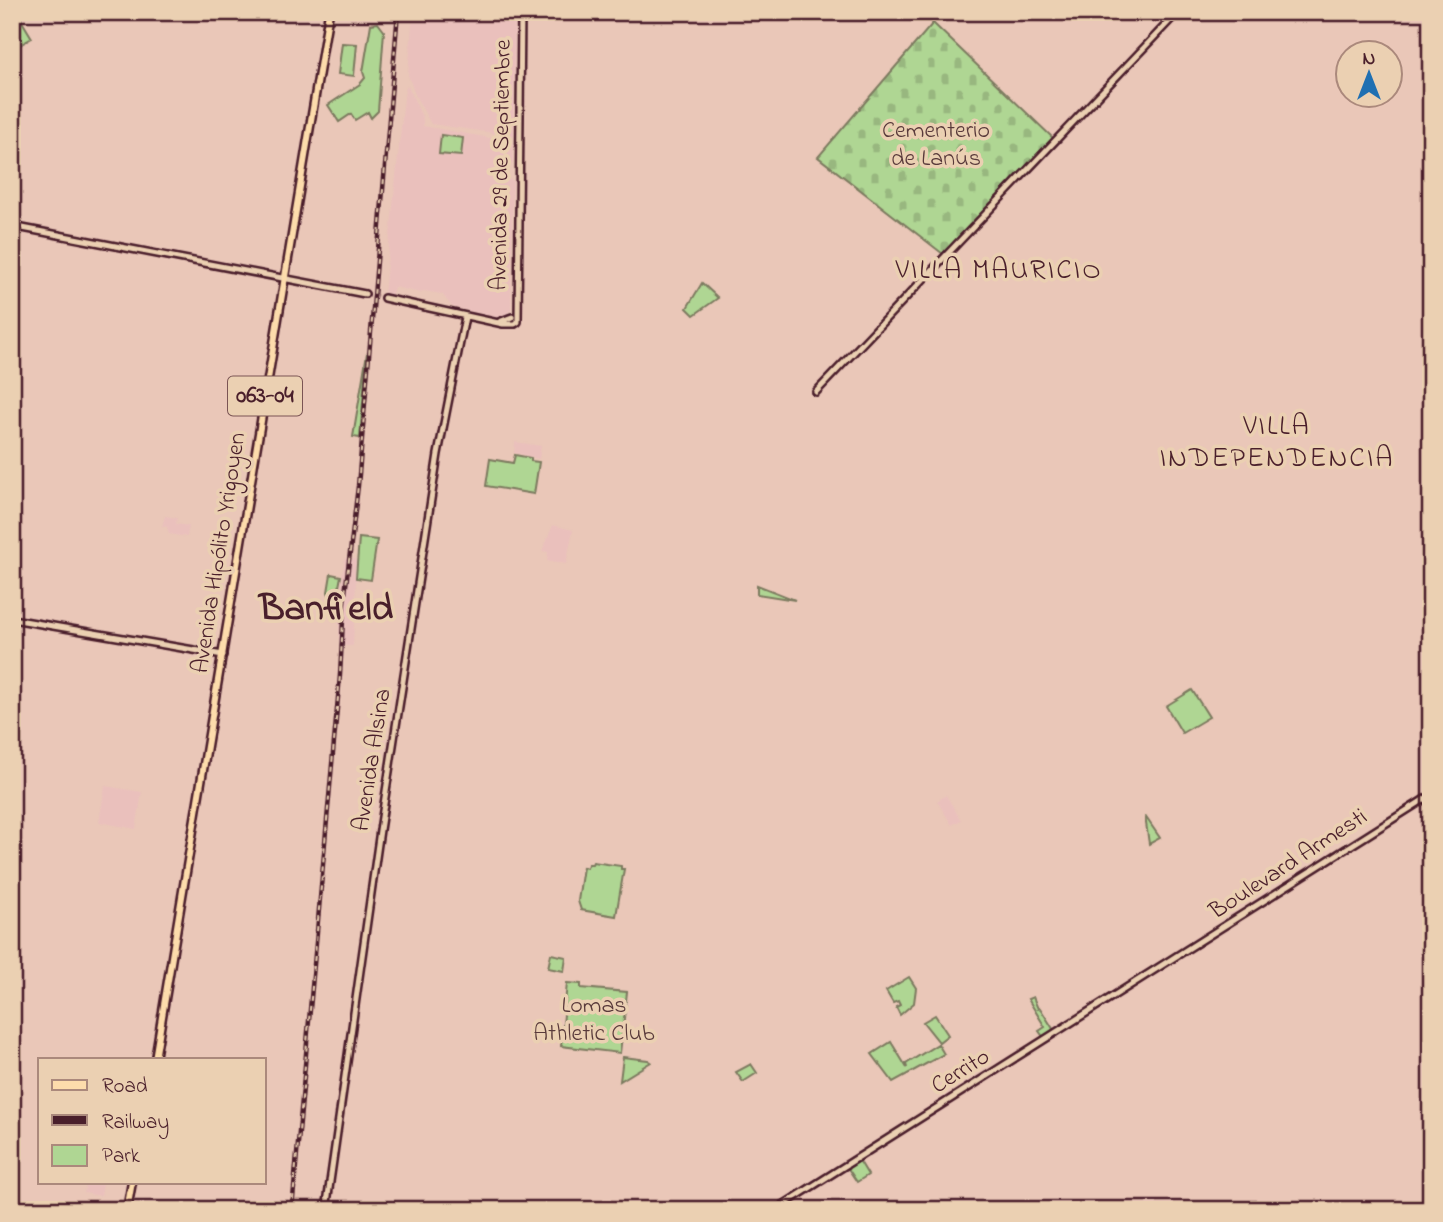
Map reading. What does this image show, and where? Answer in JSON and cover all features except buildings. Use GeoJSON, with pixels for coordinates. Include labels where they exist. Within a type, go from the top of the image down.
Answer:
{"type":"FeatureCollection","features":[{"type":"Feature","properties":{"kind":"main road","name":"Avenida Hipólito Yrigoyen"},"geometry":{"type":"LineString","coordinates":[[153,1058],[328,12]]}},
{"type":"Feature","properties":{"kind":"main road","name":"Avenida 29 de Septiembre"},"geometry":{"type":"LineString","coordinates":[[467,317],[498,323],[514,319],[520,12]]}},
{"type":"Feature","properties":{"kind":"main road"},"geometry":{"type":"LineString","coordinates":[[816,392],[1178,12]]}},
{"type":"Feature","properties":{"kind":"main road"},"geometry":{"type":"LineString","coordinates":[[12,226],[365,294]]}},
{"type":"Feature","properties":{"kind":"main road"},"geometry":{"type":"LineString","coordinates":[[384,298],[467,317]]}},
{"type":"Feature","properties":{"kind":"main road","name":"Avenida Alsina"},"geometry":{"type":"LineString","coordinates":[[328,1210],[379,841],[436,465],[445,409],[467,317]]}},
{"type":"Feature","properties":{"kind":"main road"},"geometry":{"type":"LineString","coordinates":[[12,619],[220,654]]}},
{"type":"Feature","properties":{"kind":"main road","name":"Boulevard Armesti"},"geometry":{"type":"LineString","coordinates":[[1166,964],[1431,795]]}},
{"type":"Feature","properties":{"kind":"main road","name":"Cerrito"},"geometry":{"type":"LineString","coordinates":[[775,1210],[1166,964]]}},
{"type":"Feature","properties":{"kind":"main road"},"geometry":{"type":"LineString","coordinates":[[126,1210],[131,1184]]}},
{"type":"Feature","properties":{"kind":"shaded area"},"geometry":{"type":"Polygon","coordinates":[[[413,12],[515,12],[514,136],[431,124],[416,97],[408,75],[413,12]]]}},
{"type":"Feature","properties":{"kind":"shaded area"},"geometry":{"type":"Polygon","coordinates":[[[408,86],[423,119],[423,126],[513,142],[513,164],[498,165],[496,178],[513,180],[511,310],[502,319],[452,307],[442,294],[394,287],[391,297],[384,294],[405,88],[408,86]]]}},
{"type":"Feature","properties":{"kind":"shaded area"},"geometry":{"type":"Polygon","coordinates":[[[515,442],[541,446],[539,459],[514,453],[515,442]]]}},
{"type":"Feature","properties":{"kind":"shaded area"},"geometry":{"type":"Polygon","coordinates":[[[165,516],[177,518],[176,524],[189,526],[187,537],[169,534],[167,527],[162,526],[165,516]]]}},
{"type":"Feature","properties":{"kind":"shaded area"},"geometry":{"type":"Polygon","coordinates":[[[553,525],[573,530],[566,564],[547,561],[548,552],[542,551],[553,525]]]}},
{"type":"Feature","properties":{"kind":"shaded area"},"geometry":{"type":"Polygon","coordinates":[[[345,558],[357,559],[353,646],[339,646],[339,622],[333,621],[334,604],[340,590],[345,558]]]}},
{"type":"Feature","properties":{"kind":"shaded area"},"geometry":{"type":"Polygon","coordinates":[[[105,786],[142,792],[136,829],[99,822],[105,786]]]}},
{"type":"Feature","properties":{"kind":"shaded area"},"geometry":{"type":"Polygon","coordinates":[[[946,795],[961,820],[952,825],[937,801],[946,795]]]}},
{"type":"Feature","properties":{"kind":"shaded area"},"geometry":{"type":"Polygon","coordinates":[[[86,1184],[103,1184],[101,1196],[84,1193],[86,1184]]]}},
{"type":"Feature","properties":{"kind":"green space"},"geometry":{"type":"Polygon","coordinates":[[[20,18],[32,38],[16,47],[12,37],[12,22],[20,18]]]}},
{"type":"Feature","properties":{"kind":"green space"},"geometry":{"type":"Polygon","coordinates":[[[378,23],[384,31],[378,111],[371,118],[368,112],[355,120],[351,114],[339,122],[328,105],[365,78],[363,72],[371,24],[378,23]]]}},
{"type":"Feature","properties":{"kind":"green space","name":"Cementerio de Lanús"},"geometry":{"type":"Polygon","coordinates":[[[933,23],[1053,138],[943,254],[818,157],[933,23]]]}},
{"type":"Feature","properties":{"kind":"green space"},"geometry":{"type":"Polygon","coordinates":[[[342,43],[357,44],[354,76],[338,74],[342,43]]]}},
{"type":"Feature","properties":{"kind":"green space"},"geometry":{"type":"Polygon","coordinates":[[[441,135],[463,138],[461,156],[439,154],[441,135]]]}},
{"type":"Feature","properties":{"kind":"green space"},"geometry":{"type":"Polygon","coordinates":[[[702,283],[718,298],[694,315],[687,308],[702,283]]]}},
{"type":"Feature","properties":{"kind":"green space"},"geometry":{"type":"Polygon","coordinates":[[[367,353],[360,438],[353,437],[367,353]]]}},
{"type":"Feature","properties":{"kind":"green space"},"geometry":{"type":"Polygon","coordinates":[[[515,455],[539,462],[534,494],[486,486],[490,459],[513,463],[515,455]]]}},
{"type":"Feature","properties":{"kind":"green space"},"geometry":{"type":"Polygon","coordinates":[[[359,538],[377,540],[371,580],[356,578],[359,538]]]}},
{"type":"Feature","properties":{"kind":"green space"},"geometry":{"type":"Polygon","coordinates":[[[331,574],[341,576],[337,597],[330,597],[328,592],[331,574]]]}},
{"type":"Feature","properties":{"kind":"green space"},"geometry":{"type":"Polygon","coordinates":[[[757,585],[795,600],[757,594],[757,585]]]}},
{"type":"Feature","properties":{"kind":"green space"},"geometry":{"type":"Polygon","coordinates":[[[1192,690],[1209,717],[1182,733],[1166,706],[1192,690]]]}},
{"type":"Feature","properties":{"kind":"green space"},"geometry":{"type":"Polygon","coordinates":[[[1145,816],[1160,838],[1149,844],[1145,816]]]}},
{"type":"Feature","properties":{"kind":"green space"},"geometry":{"type":"Polygon","coordinates":[[[593,862],[621,866],[621,869],[624,869],[616,916],[581,910],[578,901],[583,867],[587,868],[588,864],[593,862]]]}},
{"type":"Feature","properties":{"kind":"green space"},"geometry":{"type":"Polygon","coordinates":[[[551,954],[566,957],[564,971],[548,968],[551,954]]]}},
{"type":"Feature","properties":{"kind":"green space"},"geometry":{"type":"Polygon","coordinates":[[[909,977],[916,988],[914,1003],[900,1015],[896,1007],[900,1005],[898,1001],[893,1003],[886,991],[909,977]]]}},
{"type":"Feature","properties":{"kind":"green space","name":"Lomas Athletic Club"},"geometry":{"type":"Polygon","coordinates":[[[567,983],[581,984],[581,988],[627,992],[620,1053],[561,1046],[567,983]]]}},
{"type":"Feature","properties":{"kind":"green space"},"geometry":{"type":"Polygon","coordinates":[[[1033,997],[1038,1009],[1040,1008],[1055,1032],[1044,1038],[1039,1031],[1045,1027],[1028,999],[1033,997]]]}},
{"type":"Feature","properties":{"kind":"green space"},"geometry":{"type":"Polygon","coordinates":[[[935,1015],[948,1035],[939,1042],[923,1022],[935,1015]]]}},
{"type":"Feature","properties":{"kind":"green space"},"geometry":{"type":"Polygon","coordinates":[[[891,1042],[907,1068],[906,1064],[938,1044],[944,1054],[893,1082],[872,1054],[891,1042]]]}},
{"type":"Feature","properties":{"kind":"green space"},"geometry":{"type":"Polygon","coordinates":[[[623,1057],[648,1060],[651,1062],[620,1081],[623,1057]]]}},
{"type":"Feature","properties":{"kind":"green space"},"geometry":{"type":"Polygon","coordinates":[[[751,1064],[757,1073],[743,1082],[736,1072],[751,1064]]]}},
{"type":"Feature","properties":{"kind":"green space"},"geometry":{"type":"Polygon","coordinates":[[[859,1160],[868,1175],[857,1182],[847,1167],[859,1160]]]}},
{"type":"Feature","properties":{"kind":"tunnel"},"geometry":{"type":"LineString","coordinates":[[365,294],[384,298]]}},
{"type":"Feature","properties":{"kind":"railway"},"geometry":{"type":"LineString","coordinates":[[292,1210],[398,12]]}},
{"type":"Feature","properties":{"kind":"district","name":"VILLA MAURICIO"},"geometry":{"type":"Point","coordinates":[999,271]}},
{"type":"Feature","properties":{"kind":"district","name":"VILLA INDEPENDENCIA"},"geometry":{"type":"Point","coordinates":[1277,443]}},
{"type":"Feature","properties":{"kind":"district","name":"Banfield"},"geometry":{"type":"Point","coordinates":[326,610]}}]}
